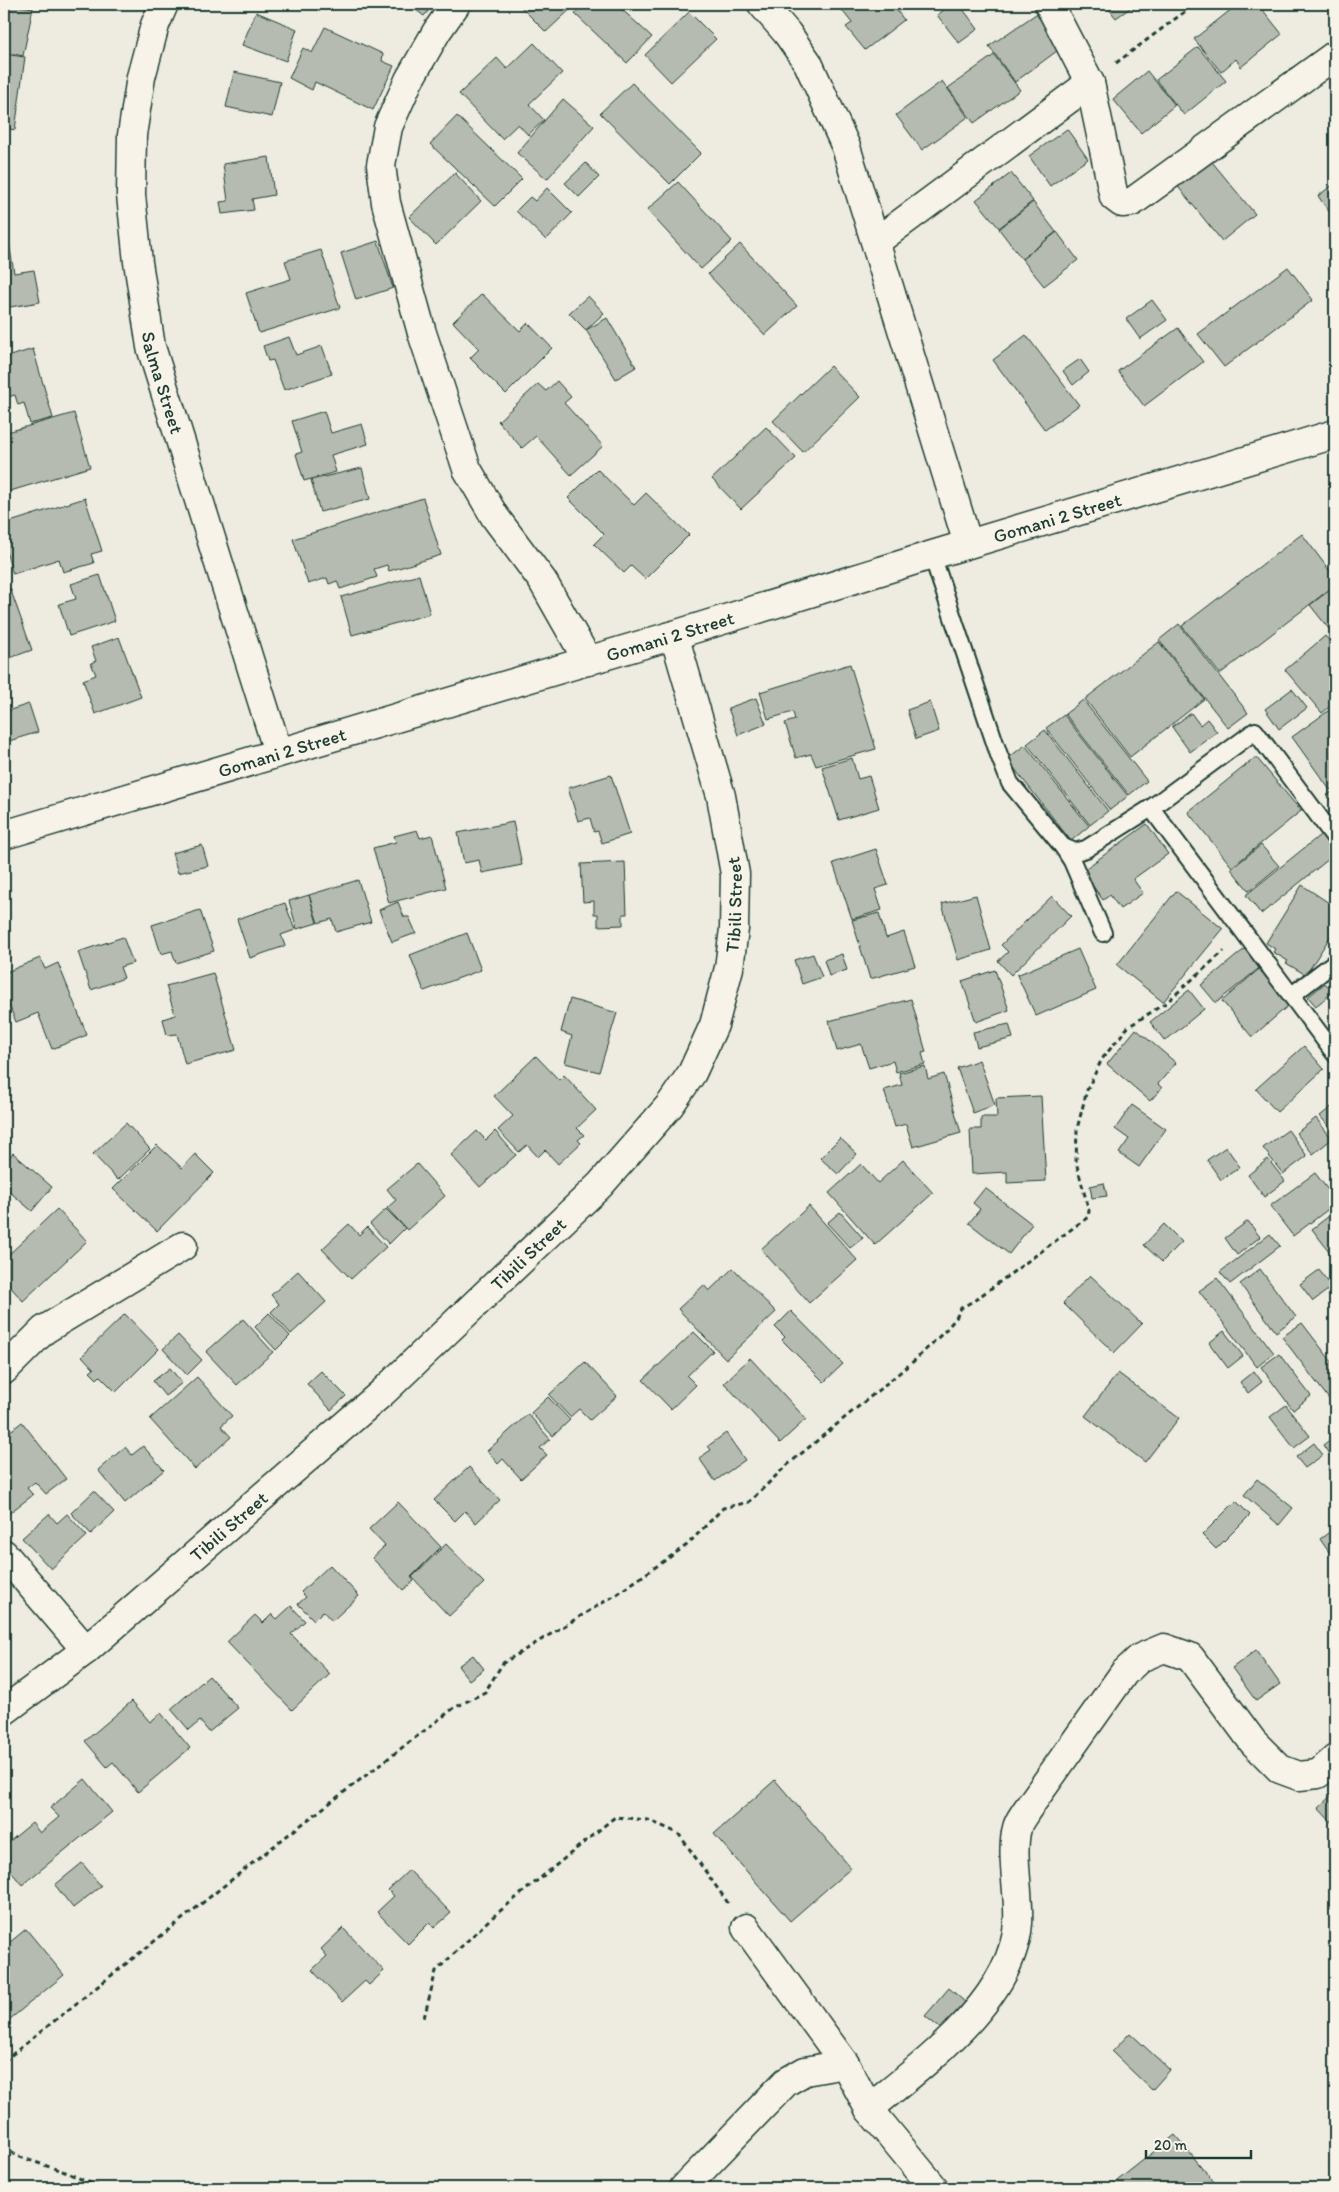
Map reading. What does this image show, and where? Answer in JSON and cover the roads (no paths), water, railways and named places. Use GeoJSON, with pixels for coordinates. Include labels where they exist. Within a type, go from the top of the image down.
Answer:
{"type":"FeatureCollection","features":[{"type":"Feature","properties":{"kind":"street","name":"Salma Street"},"geometry":{"type":"LineString","coordinates":[[164,4],[155,25],[140,77],[132,135],[131,195],[138,262],[151,347],[278,752]]}},
{"type":"Feature","properties":{"kind":"street"},"geometry":{"type":"LineString","coordinates":[[456,4],[437,30],[409,80],[388,127],[381,165],[386,203],[422,333],[467,469],[495,517],[542,580],[588,661]]}},
{"type":"Feature","properties":{"kind":"street"},"geometry":{"type":"LineString","coordinates":[[762,4],[787,33],[808,63],[846,147],[877,241],[968,544]]}},
{"type":"Feature","properties":{"kind":"street"},"geometry":{"type":"LineString","coordinates":[[1049,4],[1090,83],[1114,197],[1122,203],[1132,202],[1335,55]]}},
{"type":"Feature","properties":{"kind":"street"},"geometry":{"type":"LineString","coordinates":[[877,241],[1090,83]]}},
{"type":"Feature","properties":{"kind":"street","name":"Gomani 2 Street"},"geometry":{"type":"LineString","coordinates":[[4,835],[588,661],[1335,434]]}},
{"type":"Feature","properties":{"kind":"street","name":"Tibili Street"},"geometry":{"type":"LineString","coordinates":[[4,1712],[86,1650],[383,1392],[600,1185],[665,1111],[692,1072],[714,1025],[729,968],[734,929],[735,874],[721,796],[674,635]]}},
{"type":"Feature","properties":{"kind":"street"},"geometry":{"type":"LineString","coordinates":[[4,1370],[44,1330],[183,1246]]}},
{"type":"Feature","properties":{"kind":"street"},"geometry":{"type":"LineString","coordinates":[[4,1554],[86,1650]]}},
{"type":"Feature","properties":{"kind":"street"},"geometry":{"type":"LineString","coordinates":[[869,2109],[942,2049],[976,2011],[999,1981],[1013,1950],[1018,1923],[1015,1842],[1017,1827],[1026,1811],[1124,1673],[1140,1658],[1164,1648],[1190,1657],[1253,1742],[1280,1768],[1299,1776],[1318,1774],[1335,1759]]}},
{"type":"Feature","properties":{"kind":"street"},"geometry":{"type":"LineString","coordinates":[[746,1928],[846,2064],[869,2109],[934,2188]]}},
{"type":"Feature","properties":{"kind":"street"},"geometry":{"type":"LineString","coordinates":[[684,2188],[786,2082],[806,2071],[846,2064]]}},
{"type":"Feature","properties":{"kind":"lane"},"geometry":{"type":"LineString","coordinates":[[932,555],[998,755],[1010,783],[1063,847],[1072,861],[1104,933]]}},
{"type":"Feature","properties":{"kind":"lane"},"geometry":{"type":"LineString","coordinates":[[1063,847],[1075,852],[1086,849],[1151,808],[1255,731],[1335,838]]}},
{"type":"Feature","properties":{"kind":"lane"},"geometry":{"type":"LineString","coordinates":[[1151,808],[1335,1054]]}},
{"type":"Feature","properties":{"kind":"lane"},"geometry":{"type":"LineString","coordinates":[[1292,995],[1335,962]]}}]}
